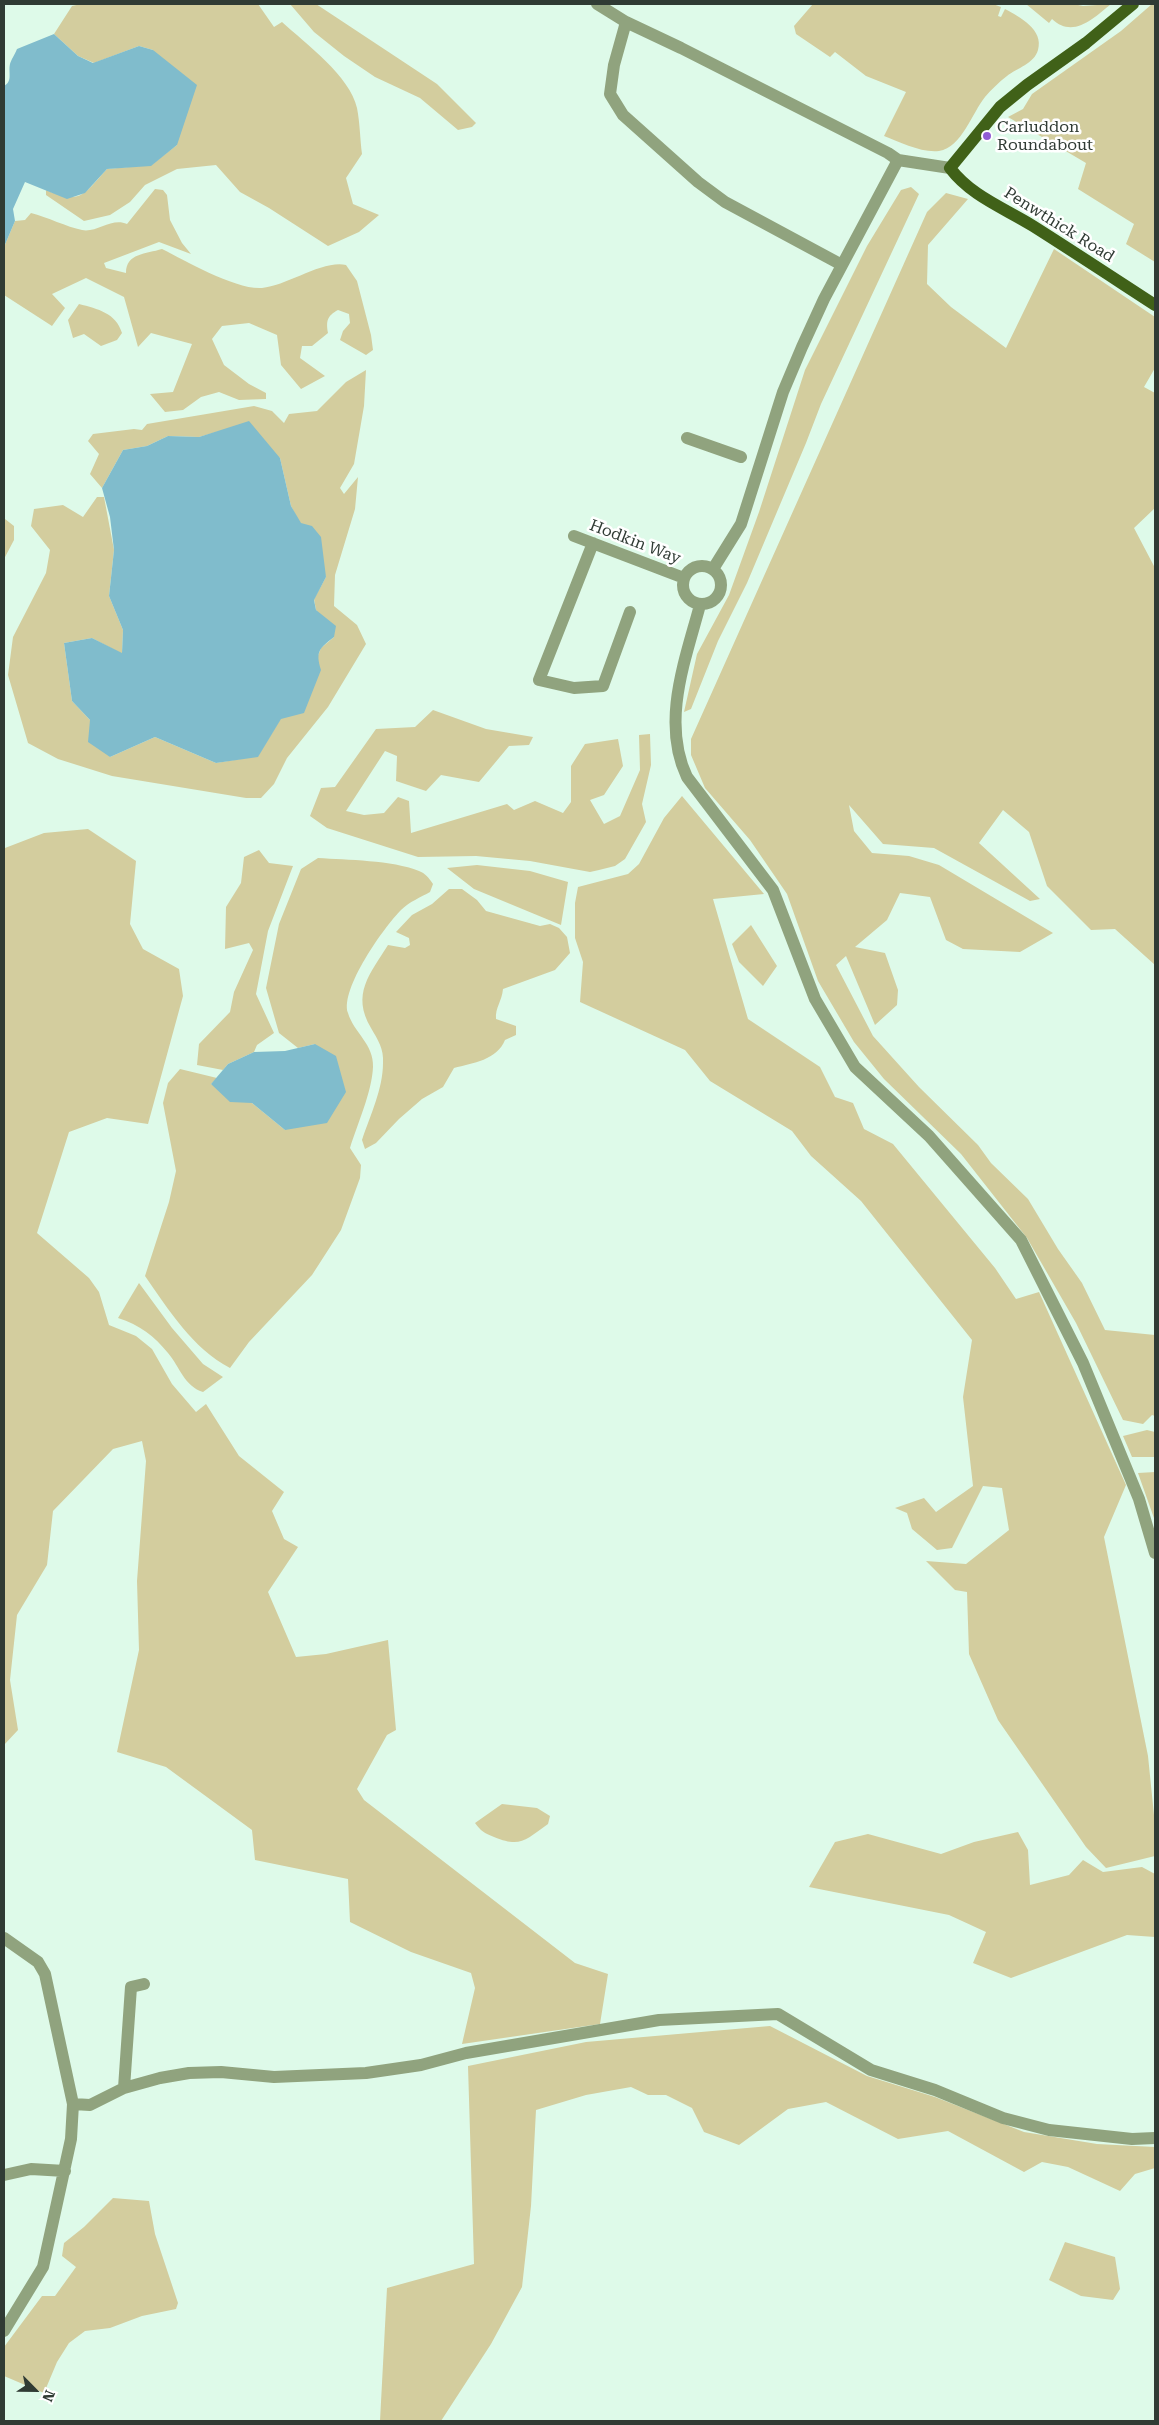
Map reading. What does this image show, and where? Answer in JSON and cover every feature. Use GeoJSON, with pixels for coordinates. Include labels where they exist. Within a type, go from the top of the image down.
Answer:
{"type":"FeatureCollection","features":[{"type":"Feature","properties":{"kind":"main road"},"geometry":{"type":"LineString","coordinates":[[950,168],[1000,107],[1027,85],[1086,43],[1133,4]]}},
{"type":"Feature","properties":{"kind":"main road","name":"Penwthick Road"},"geometry":{"type":"LineString","coordinates":[[950,168],[958,179],[974,194],[1009,211],[1155,306]]}},
{"type":"Feature","properties":{"kind":"street"},"geometry":{"type":"LineString","coordinates":[[597,4],[626,22],[888,153],[898,160],[950,168]]}},
{"type":"Feature","properties":{"kind":"street"},"geometry":{"type":"LineString","coordinates":[[626,22],[614,65],[610,94],[623,115],[698,182],[725,202],[842,266]]}},
{"type":"Feature","properties":{"kind":"street"},"geometry":{"type":"LineString","coordinates":[[713,569],[741,524],[786,386],[805,339],[898,160]]}},
{"type":"Feature","properties":{"kind":"street"},"geometry":{"type":"LineString","coordinates":[[687,438],[741,457]]}},
{"type":"Feature","properties":{"kind":"street","name":"Hodkin Way"},"geometry":{"type":"LineString","coordinates":[[574,536],[684,578]]}},
{"type":"Feature","properties":{"kind":"street"},"geometry":{"type":"LineString","coordinates":[[593,543],[539,680],[574,688],[603,686],[630,612]]}},
{"type":"Feature","properties":{"kind":"street"},"geometry":{"type":"LineString","coordinates":[[696,567],[708,567],[713,569],[720,578],[722,590],[716,600],[700,605],[689,600],[683,590],[684,578],[696,567]]}},
{"type":"Feature","properties":{"kind":"street"},"geometry":{"type":"LineString","coordinates":[[700,605],[680,683],[674,726],[679,761],[687,777],[773,890],[815,999],[855,1067],[928,1136],[1021,1240],[1084,1363],[1139,1499],[1155,1553]]}},
{"type":"Feature","properties":{"kind":"street"},"geometry":{"type":"LineString","coordinates":[[4,1938],[38,1962],[45,1974],[73,2104],[71,2139],[43,2267],[4,2331]]}},
{"type":"Feature","properties":{"kind":"street"},"geometry":{"type":"LineString","coordinates":[[124,2088],[131,1987],[144,1984]]}},
{"type":"Feature","properties":{"kind":"street"},"geometry":{"type":"LineString","coordinates":[[73,2104],[90,2106],[124,2088],[160,2078],[189,2073],[222,2072],[274,2077],[390,2071],[466,2053],[659,2020],[778,2014],[871,2070],[935,2090],[1003,2118],[1049,2130],[1132,2139],[1155,2138]]}},
{"type":"Feature","properties":{"kind":"street"},"geometry":{"type":"LineString","coordinates":[[4,2175],[31,2169],[65,2171]]}},
{"type":"Feature","properties":{"kind":"shaded area"},"geometry":{"type":"Polygon","coordinates":[[[81,4],[258,4],[274,27],[282,22],[326,61],[346,84],[353,96],[358,114],[362,154],[346,178],[353,204],[379,215],[359,232],[328,246],[269,208],[240,192],[216,165],[177,169],[145,185],[130,202],[110,215],[84,221],[46,195],[46,190],[67,197],[81,195],[107,169],[151,165],[177,145],[153,50],[139,46],[94,63],[78,56],[54,34],[72,6],[81,4]]]}},
{"type":"Feature","properties":{"kind":"shaded area"},"geometry":{"type":"Polygon","coordinates":[[[290,4],[316,4],[437,84],[476,123],[472,127],[458,130],[420,98],[375,77],[344,56],[314,32],[290,4]]]}},
{"type":"Feature","properties":{"kind":"shaded area"},"geometry":{"type":"Polygon","coordinates":[[[813,4],[993,4],[1001,7],[998,16],[1001,17],[1005,9],[1034,30],[1039,43],[1038,50],[1033,59],[1007,76],[987,94],[966,128],[954,143],[939,151],[925,150],[884,136],[906,92],[866,76],[835,52],[830,57],[796,34],[794,26],[813,4]]]}},
{"type":"Feature","properties":{"kind":"shaded area"},"geometry":{"type":"Polygon","coordinates":[[[1026,4],[1073,4],[1083,6],[1111,4],[1083,24],[1068,27],[1060,25],[1052,19],[1049,23],[1026,4]]]}},
{"type":"Feature","properties":{"kind":"shaded area"},"geometry":{"type":"Polygon","coordinates":[[[1152,4],[1155,4],[1155,262],[1126,244],[1134,224],[1078,189],[1086,163],[1008,117],[1023,109],[1032,94],[1121,31],[1152,4]]]}},
{"type":"Feature","properties":{"kind":"shaded area"},"geometry":{"type":"Polygon","coordinates":[[[911,187],[919,194],[821,404],[747,583],[718,641],[691,709],[684,712],[697,654],[729,595],[759,512],[805,370],[867,246],[901,190],[911,187]]]}},
{"type":"Feature","properties":{"kind":"shaded area"},"geometry":{"type":"Polygon","coordinates":[[[155,189],[163,190],[167,195],[170,220],[182,243],[191,254],[159,242],[104,263],[106,268],[126,273],[127,266],[133,258],[162,249],[225,280],[262,288],[282,283],[326,266],[346,265],[357,281],[373,350],[366,355],[340,340],[343,331],[350,323],[349,314],[338,310],[328,319],[328,333],[312,346],[302,346],[300,358],[325,376],[301,389],[281,365],[277,335],[249,323],[222,326],[212,339],[224,365],[249,384],[266,393],[266,399],[239,400],[219,392],[201,397],[183,410],[165,412],[150,394],[173,392],[192,344],[151,333],[138,347],[124,297],[86,278],[52,294],[65,308],[52,326],[4,295],[4,247],[15,221],[25,220],[31,213],[82,230],[93,229],[116,222],[127,224],[155,189]]]}},
{"type":"Feature","properties":{"kind":"shaded area"},"geometry":{"type":"Polygon","coordinates":[[[946,193],[968,199],[928,245],[927,284],[951,307],[1006,348],[1054,249],[1155,317],[1155,368],[1144,387],[1155,393],[1155,508],[1134,528],[1155,568],[1155,965],[1115,929],[1091,930],[1047,886],[1029,832],[1003,810],[979,843],[1040,899],[1030,901],[934,848],[883,844],[849,805],[854,831],[872,853],[909,856],[939,865],[1053,933],[1020,952],[963,949],[946,940],[930,897],[900,893],[887,920],[855,947],[885,953],[898,990],[897,1005],[875,1025],[846,956],[836,965],[873,1036],[919,1087],[978,1145],[991,1163],[1028,1199],[1058,1249],[1082,1283],[1105,1330],[1155,1335],[1155,1416],[1152,1415],[1143,1424],[1123,1420],[1076,1323],[1027,1238],[961,1154],[884,1079],[854,1042],[818,981],[787,894],[750,840],[705,788],[691,755],[691,739],[927,212],[946,193]]]}},
{"type":"Feature","properties":{"kind":"shaded area"},"geometry":{"type":"Polygon","coordinates":[[[79,304],[111,316],[122,333],[117,340],[101,346],[84,334],[73,338],[68,320],[79,304]]]}},
{"type":"Feature","properties":{"kind":"shaded area"},"geometry":{"type":"Polygon","coordinates":[[[366,370],[364,406],[354,464],[340,488],[344,494],[358,477],[355,509],[335,575],[334,606],[357,625],[366,644],[328,707],[287,758],[274,784],[261,798],[246,798],[112,776],[58,759],[28,743],[8,675],[13,637],[46,573],[50,550],[31,526],[34,509],[63,505],[83,517],[97,497],[104,497],[114,550],[109,596],[123,630],[122,654],[92,638],[64,643],[72,701],[90,720],[110,757],[155,737],[216,763],[258,756],[317,658],[321,648],[334,637],[316,610],[314,599],[326,577],[291,506],[280,458],[220,431],[199,437],[168,436],[147,446],[123,450],[102,488],[90,474],[99,454],[88,441],[93,434],[134,429],[142,430],[147,424],[254,406],[272,411],[284,423],[289,414],[317,411],[346,382],[366,370]]]}},
{"type":"Feature","properties":{"kind":"shaded area"},"geometry":{"type":"Polygon","coordinates":[[[5,519],[14,526],[14,540],[4,559],[5,519]]]}},
{"type":"Feature","properties":{"kind":"shaded area"},"geometry":{"type":"Polygon","coordinates":[[[433,710],[486,729],[533,737],[529,745],[509,746],[479,782],[441,775],[426,791],[396,781],[397,756],[385,751],[346,811],[364,815],[384,813],[398,797],[409,801],[411,833],[507,804],[514,810],[535,801],[563,813],[571,802],[571,766],[585,744],[618,739],[623,766],[604,795],[590,800],[604,824],[620,816],[640,770],[639,735],[650,734],[651,765],[642,804],[646,822],[625,859],[615,866],[590,872],[530,861],[476,856],[418,857],[327,828],[310,816],[321,788],[335,787],[376,729],[415,727],[433,710]]]}},
{"type":"Feature","properties":{"kind":"shaded area"},"geometry":{"type":"Polygon","coordinates":[[[682,796],[764,894],[713,899],[748,1019],[820,1067],[835,1097],[853,1103],[864,1129],[893,1144],[995,1268],[1016,1299],[1039,1292],[1126,1485],[1104,1537],[1148,1756],[1155,1825],[1155,1856],[1106,1868],[1086,1847],[998,1720],[969,1654],[967,1592],[955,1590],[926,1561],[966,1564],[1009,1530],[1002,1488],[983,1486],[952,1548],[937,1550],[912,1529],[907,1513],[895,1508],[924,1498],[936,1512],[973,1486],[963,1397],[972,1340],[861,1201],[811,1156],[792,1131],[710,1081],[685,1050],[580,1002],[583,962],[575,938],[575,903],[578,887],[628,874],[639,864],[664,818],[682,796]]]}},
{"type":"Feature","properties":{"kind":"shaded area"},"geometry":{"type":"Polygon","coordinates":[[[88,829],[136,861],[130,924],[143,949],[179,969],[183,996],[148,1124],[107,1118],[69,1132],[37,1233],[89,1278],[99,1292],[109,1325],[136,1336],[152,1349],[172,1384],[196,1412],[206,1404],[239,1456],[284,1492],[272,1511],[284,1539],[298,1547],[268,1592],[296,1657],[326,1654],[388,1640],[396,1730],[387,1735],[357,1789],[364,1800],[575,1963],[608,1974],[600,2024],[462,2044],[475,1988],[471,1973],[411,1952],[350,1922],[348,1879],[255,1860],[252,1830],[166,1767],[117,1752],[139,1650],[137,1581],[146,1461],[142,1441],[113,1449],[53,1511],[47,1565],[17,1615],[10,1680],[18,1730],[4,1745],[4,850],[44,833],[88,829]]]}},
{"type":"Feature","properties":{"kind":"shaded area"},"geometry":{"type":"Polygon","coordinates":[[[259,850],[269,863],[293,866],[268,931],[256,994],[274,1033],[257,1045],[254,1052],[228,1064],[223,1070],[197,1065],[199,1044],[230,1012],[234,992],[253,950],[249,943],[225,949],[226,907],[241,883],[244,857],[259,850]]]}},
{"type":"Feature","properties":{"kind":"shaded area"},"geometry":{"type":"Polygon","coordinates":[[[318,858],[369,861],[408,867],[423,873],[433,884],[430,892],[404,907],[384,930],[357,974],[347,1002],[348,1013],[367,1045],[373,1067],[367,1098],[350,1148],[361,1165],[360,1178],[341,1230],[312,1275],[249,1342],[230,1368],[216,1360],[193,1339],[172,1315],[145,1276],[169,1202],[176,1171],[163,1103],[168,1083],[180,1069],[217,1078],[211,1084],[252,1103],[285,1130],[315,1044],[298,1048],[279,1033],[266,988],[279,924],[301,869],[318,858]]]}},
{"type":"Feature","properties":{"kind":"shaded area"},"geometry":{"type":"Polygon","coordinates":[[[477,865],[530,871],[568,882],[561,925],[474,889],[447,868],[477,865]]]}},
{"type":"Feature","properties":{"kind":"shaded area"},"geometry":{"type":"Polygon","coordinates":[[[449,889],[462,889],[477,900],[486,911],[540,926],[550,924],[559,928],[567,937],[570,953],[555,970],[503,989],[496,1019],[516,1026],[516,1035],[505,1040],[496,1052],[484,1060],[454,1068],[443,1087],[422,1099],[376,1143],[365,1149],[362,1140],[381,1083],[383,1053],[365,1016],[363,994],[365,985],[369,975],[388,945],[405,948],[410,945],[409,938],[396,932],[412,915],[432,904],[449,889]]]}},
{"type":"Feature","properties":{"kind":"shaded area"},"geometry":{"type":"Polygon","coordinates":[[[751,925],[777,966],[763,986],[739,962],[732,944],[751,925]]]}},
{"type":"Feature","properties":{"kind":"shaded area"},"geometry":{"type":"Polygon","coordinates":[[[139,1283],[172,1328],[203,1364],[223,1377],[203,1392],[187,1381],[172,1358],[152,1336],[133,1324],[118,1318],[139,1283]]]}},
{"type":"Feature","properties":{"kind":"shaded area"},"geometry":{"type":"Polygon","coordinates":[[[1147,1430],[1155,1432],[1155,1457],[1132,1457],[1123,1436],[1147,1430]]]}},
{"type":"Feature","properties":{"kind":"shaded area"},"geometry":{"type":"Polygon","coordinates":[[[1155,1472],[1155,1521],[1138,1473],[1155,1472]]]}},
{"type":"Feature","properties":{"kind":"shaded area"},"geometry":{"type":"Polygon","coordinates":[[[502,1804],[537,1808],[550,1816],[548,1824],[528,1838],[517,1842],[503,1840],[483,1832],[475,1823],[502,1804]]]}},
{"type":"Feature","properties":{"kind":"shaded area"},"geometry":{"type":"Polygon","coordinates":[[[1018,1832],[1028,1850],[1030,1885],[1069,1875],[1083,1860],[1103,1872],[1142,1867],[1155,1874],[1155,1937],[1127,1935],[1011,1978],[973,1963],[986,1932],[949,1915],[809,1887],[835,1842],[868,1834],[941,1854],[974,1842],[1018,1832]]]}},
{"type":"Feature","properties":{"kind":"shaded area"},"geometry":{"type":"Polygon","coordinates":[[[770,2026],[867,2076],[935,2097],[1024,2132],[1097,2144],[1155,2147],[1155,2168],[1135,2174],[1120,2191],[1068,2167],[1042,2162],[1024,2172],[948,2131],[898,2139],[826,2102],[788,2109],[739,2145],[704,2132],[692,2108],[666,2095],[648,2095],[631,2087],[586,2095],[536,2110],[531,2206],[522,2287],[491,2344],[441,2421],[380,2421],[387,2288],[474,2264],[468,2066],[586,2042],[770,2026]]]}},
{"type":"Feature","properties":{"kind":"shaded area"},"geometry":{"type":"Polygon","coordinates":[[[113,2198],[149,2201],[155,2234],[178,2303],[176,2309],[142,2316],[110,2328],[85,2331],[69,2343],[57,2362],[44,2393],[4,2376],[4,2347],[42,2296],[55,2296],[76,2267],[62,2256],[64,2243],[84,2227],[113,2198]]]}},
{"type":"Feature","properties":{"kind":"shaded area"},"geometry":{"type":"Polygon","coordinates":[[[1065,2242],[1115,2257],[1120,2289],[1113,2300],[1081,2296],[1049,2280],[1065,2242]]]}},
{"type":"Feature","properties":{"kind":"water"},"geometry":{"type":"Polygon","coordinates":[[[54,34],[78,56],[93,63],[139,46],[153,50],[197,85],[177,145],[151,166],[107,169],[85,193],[67,199],[25,182],[13,209],[15,221],[4,247],[4,86],[8,82],[10,64],[17,49],[54,34]]]}},
{"type":"Feature","properties":{"kind":"water"},"geometry":{"type":"Polygon","coordinates":[[[249,421],[280,458],[291,506],[301,523],[312,526],[321,537],[326,577],[314,600],[316,610],[336,626],[334,637],[320,650],[321,670],[304,713],[281,719],[258,757],[216,763],[155,737],[110,757],[88,742],[90,720],[72,701],[64,643],[92,638],[122,653],[123,630],[109,596],[114,550],[110,517],[102,488],[123,450],[147,446],[168,436],[199,437],[249,421]]]}},
{"type":"Feature","properties":{"kind":"water"},"geometry":{"type":"Polygon","coordinates":[[[315,1044],[336,1056],[346,1092],[327,1123],[285,1130],[252,1103],[230,1102],[211,1084],[228,1064],[254,1052],[285,1051],[315,1044]]]}},
{"type":"Feature","properties":{"kind":"place","name":"Carluddon Roundabout"},"geometry":{"type":"Point","coordinates":[987,136]}}]}
